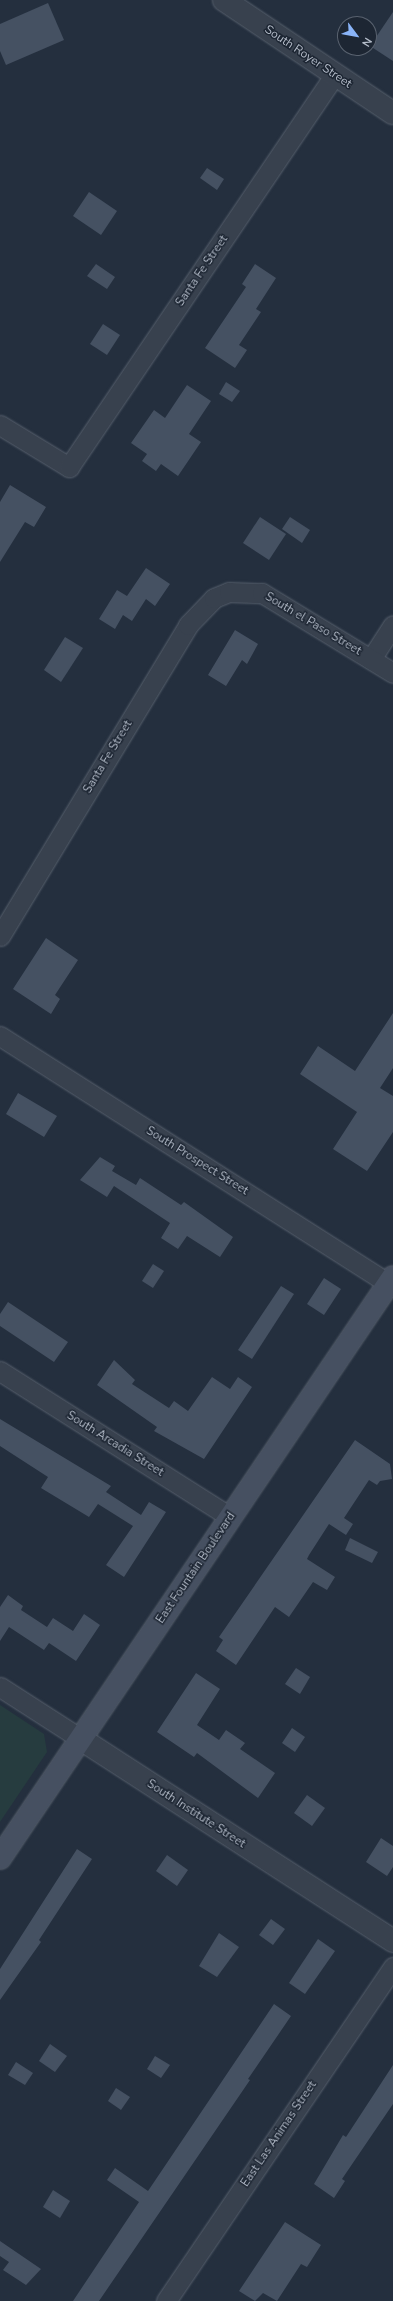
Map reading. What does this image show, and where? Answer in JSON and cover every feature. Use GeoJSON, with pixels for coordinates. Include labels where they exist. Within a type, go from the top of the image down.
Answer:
{"type":"FeatureCollection","features":[{"type":"Feature","properties":{"kind":"main road","name":"East Fountain Boulevard"},"geometry":{"type":"LineString","coordinates":[[0,1858],[230,1517],[392,1282]]}},
{"type":"Feature","properties":{"kind":"street","name":"South Royer Street"},"geometry":{"type":"LineString","coordinates":[[224,0],[393,113]]}},
{"type":"Feature","properties":{"kind":"street","name":"Santa Fe Street"},"geometry":{"type":"LineString","coordinates":[[0,425],[69,467],[335,74]]}},
{"type":"Feature","properties":{"kind":"street","name":"Santa Fe Street"},"geometry":{"type":"LineString","coordinates":[[0,936],[188,624],[214,598],[229,592]]}},
{"type":"Feature","properties":{"kind":"street","name":"South el Paso Street"},"geometry":{"type":"LineString","coordinates":[[229,592],[255,592],[275,599],[393,673]]}},
{"type":"Feature","properties":{"kind":"street"},"geometry":{"type":"LineString","coordinates":[[371,659],[393,625]]}},
{"type":"Feature","properties":{"kind":"street","name":"South Prospect Street"},"geometry":{"type":"LineString","coordinates":[[0,1036],[392,1282]]}},
{"type":"Feature","properties":{"kind":"street","name":"South Arcadia Street"},"geometry":{"type":"LineString","coordinates":[[0,1371],[230,1517]]}},
{"type":"Feature","properties":{"kind":"street","name":"South Institute Street"},"geometry":{"type":"LineString","coordinates":[[0,1687],[393,1941]]}},
{"type":"Feature","properties":{"kind":"street","name":"East Las Animas Street"},"geometry":{"type":"LineString","coordinates":[[166,2301],[393,1967]]}},
{"type":"Feature","properties":{"kind":"green space"},"geometry":{"type":"Polygon","coordinates":[[[0,1705],[44,1734],[47,1752],[0,1822],[0,1705]]]}},
{"type":"Feature","properties":{"kind":"building"},"geometry":{"type":"Polygon","coordinates":[[[48,3],[64,40],[6,65],[0,51],[0,24],[48,3]]]}},
{"type":"Feature","properties":{"kind":"building"},"geometry":{"type":"Polygon","coordinates":[[[393,12],[393,61],[377,51],[377,36],[393,12]]]}},
{"type":"Feature","properties":{"kind":"building"},"geometry":{"type":"Polygon","coordinates":[[[207,168],[224,179],[217,190],[200,178],[207,168]]]}},
{"type":"Feature","properties":{"kind":"building"},"geometry":{"type":"Polygon","coordinates":[[[89,192],[117,211],[101,235],[73,216],[89,192]]]}},
{"type":"Feature","properties":{"kind":"building"},"geometry":{"type":"Polygon","coordinates":[[[96,264],[115,277],[107,289],[87,276],[96,264]]]}},
{"type":"Feature","properties":{"kind":"building"},"geometry":{"type":"Polygon","coordinates":[[[255,264],[276,278],[256,309],[261,312],[239,345],[247,350],[235,368],[205,348],[246,287],[242,284],[255,264]]]}},
{"type":"Feature","properties":{"kind":"building"},"geometry":{"type":"Polygon","coordinates":[[[103,324],[120,335],[107,355],[90,344],[103,324]]]}},
{"type":"Feature","properties":{"kind":"building"},"geometry":{"type":"Polygon","coordinates":[[[226,382],[240,391],[232,402],[219,394],[226,382]]]}},
{"type":"Feature","properties":{"kind":"building"},"geometry":{"type":"Polygon","coordinates":[[[187,385],[211,401],[189,434],[201,442],[178,476],[161,464],[156,471],[142,461],[147,454],[131,443],[154,410],[165,418],[187,385]]]}},
{"type":"Feature","properties":{"kind":"building"},"geometry":{"type":"Polygon","coordinates":[[[10,485],[46,507],[34,527],[25,522],[0,562],[0,502],[10,485]]]}},
{"type":"Feature","properties":{"kind":"building"},"geometry":{"type":"Polygon","coordinates":[[[260,517],[286,534],[269,560],[243,543],[260,517]]]}},
{"type":"Feature","properties":{"kind":"building"},"geometry":{"type":"Polygon","coordinates":[[[290,517],[310,530],[302,543],[282,529],[290,517]]]}},
{"type":"Feature","properties":{"kind":"building"},"geometry":{"type":"Polygon","coordinates":[[[146,568],[170,584],[155,606],[146,599],[132,621],[123,615],[115,629],[99,619],[117,590],[127,596],[146,568]]]}},
{"type":"Feature","properties":{"kind":"building"},"geometry":{"type":"Polygon","coordinates":[[[235,630],[258,644],[247,664],[242,660],[226,686],[208,675],[235,630]]]}},
{"type":"Feature","properties":{"kind":"building"},"geometry":{"type":"Polygon","coordinates":[[[65,637],[83,648],[61,682],[44,670],[65,637]]]}},
{"type":"Feature","properties":{"kind":"building"},"geometry":{"type":"Polygon","coordinates":[[[46,938],[78,960],[55,995],[60,999],[51,1014],[13,989],[46,938]]]}},
{"type":"Feature","properties":{"kind":"building"},"geometry":{"type":"Polygon","coordinates":[[[393,1013],[393,1068],[380,1088],[393,1096],[393,1132],[367,1171],[333,1149],[357,1112],[300,1074],[318,1046],[355,1071],[393,1013]]]}},
{"type":"Feature","properties":{"kind":"building"},"geometry":{"type":"Polygon","coordinates":[[[18,1093],[57,1116],[44,1137],[6,1114],[18,1093]]]}},
{"type":"Feature","properties":{"kind":"building"},"geometry":{"type":"Polygon","coordinates":[[[100,1157],[115,1166],[112,1171],[136,1185],[140,1178],[181,1205],[184,1202],[233,1237],[220,1257],[187,1236],[178,1249],[161,1238],[170,1223],[114,1186],[107,1197],[80,1180],[100,1157]]]}},
{"type":"Feature","properties":{"kind":"building"},"geometry":{"type":"Polygon","coordinates":[[[153,1264],[164,1271],[153,1288],[142,1281],[153,1264]]]}},
{"type":"Feature","properties":{"kind":"building"},"geometry":{"type":"Polygon","coordinates":[[[324,1278],[341,1289],[324,1315],[307,1304],[324,1278]]]}},
{"type":"Feature","properties":{"kind":"building"},"geometry":{"type":"Polygon","coordinates":[[[281,1286],[294,1294],[252,1359],[238,1350],[281,1286]]]}},
{"type":"Feature","properties":{"kind":"building"},"geometry":{"type":"Polygon","coordinates":[[[8,1302],[68,1342],[54,1362],[0,1326],[0,1314],[8,1302]]]}},
{"type":"Feature","properties":{"kind":"building"},"geometry":{"type":"Polygon","coordinates":[[[114,1360],[135,1380],[132,1384],[169,1408],[174,1401],[188,1411],[212,1377],[230,1389],[238,1377],[252,1387],[204,1459],[154,1431],[157,1427],[97,1385],[114,1360]]]}},
{"type":"Feature","properties":{"kind":"building"},"geometry":{"type":"Polygon","coordinates":[[[0,1419],[111,1486],[106,1492],[141,1515],[149,1502],[166,1512],[124,1577],[106,1565],[133,1526],[98,1504],[89,1517],[41,1488],[48,1477],[0,1446],[0,1419]]]}},
{"type":"Feature","properties":{"kind":"building"},"geometry":{"type":"Polygon","coordinates":[[[355,1440],[390,1464],[392,1479],[380,1481],[377,1485],[369,1480],[344,1518],[353,1524],[346,1535],[329,1524],[309,1555],[307,1559],[335,1577],[327,1590],[313,1582],[289,1617],[275,1607],[236,1665],[216,1651],[223,1640],[219,1637],[355,1440]]]}},
{"type":"Feature","properties":{"kind":"building"},"geometry":{"type":"Polygon","coordinates":[[[350,1538],[378,1552],[372,1563],[345,1550],[350,1538]]]}},
{"type":"Feature","properties":{"kind":"building"},"geometry":{"type":"Polygon","coordinates":[[[8,1595],[23,1606],[21,1610],[47,1627],[53,1618],[73,1631],[84,1614],[100,1625],[76,1661],[49,1643],[44,1650],[9,1627],[0,1641],[0,1607],[8,1595]]]}},
{"type":"Feature","properties":{"kind":"building"},"geometry":{"type":"Polygon","coordinates":[[[296,1668],[310,1677],[300,1694],[285,1684],[296,1668]]]}},
{"type":"Feature","properties":{"kind":"building"},"geometry":{"type":"Polygon","coordinates":[[[196,1673],[220,1689],[197,1725],[219,1740],[226,1730],[245,1743],[240,1749],[275,1773],[258,1798],[197,1753],[194,1757],[157,1732],[196,1673]]]}},
{"type":"Feature","properties":{"kind":"building"},"geometry":{"type":"Polygon","coordinates":[[[292,1728],[305,1737],[295,1752],[282,1743],[292,1728]]]}},
{"type":"Feature","properties":{"kind":"building"},"geometry":{"type":"Polygon","coordinates":[[[307,1795],[325,1808],[312,1826],[294,1813],[307,1795]]]}},
{"type":"Feature","properties":{"kind":"building"},"geometry":{"type":"Polygon","coordinates":[[[381,1838],[393,1846],[393,1867],[387,1876],[366,1862],[381,1838]]]}},
{"type":"Feature","properties":{"kind":"building"},"geometry":{"type":"Polygon","coordinates":[[[77,1849],[92,1859],[39,1940],[41,1942],[0,2000],[0,1969],[77,1849]]]}},
{"type":"Feature","properties":{"kind":"building"},"geometry":{"type":"Polygon","coordinates":[[[167,1855],[188,1870],[177,1886],[156,1871],[167,1855]]]}},
{"type":"Feature","properties":{"kind":"building"},"geometry":{"type":"Polygon","coordinates":[[[271,1919],[285,1929],[273,1945],[259,1935],[271,1919]]]}},
{"type":"Feature","properties":{"kind":"building"},"geometry":{"type":"Polygon","coordinates":[[[219,1933],[239,1947],[217,1977],[199,1966],[219,1933]]]}},
{"type":"Feature","properties":{"kind":"building"},"geometry":{"type":"Polygon","coordinates":[[[318,1939],[335,1951],[305,1994],[289,1983],[318,1939]]]}},
{"type":"Feature","properties":{"kind":"building"},"geometry":{"type":"Polygon","coordinates":[[[274,2004],[291,2016],[248,2079],[250,2080],[99,2301],[73,2301],[139,2202],[107,2180],[115,2168],[148,2191],[274,2004]]]}},
{"type":"Feature","properties":{"kind":"building"},"geometry":{"type":"Polygon","coordinates":[[[50,2044],[67,2056],[55,2072],[39,2061],[50,2044]]]}},
{"type":"Feature","properties":{"kind":"building"},"geometry":{"type":"Polygon","coordinates":[[[155,2056],[170,2065],[161,2078],[147,2069],[155,2056]]]}},
{"type":"Feature","properties":{"kind":"building"},"geometry":{"type":"Polygon","coordinates":[[[16,2062],[33,2073],[25,2085],[8,2075],[16,2062]]]}},
{"type":"Feature","properties":{"kind":"building"},"geometry":{"type":"Polygon","coordinates":[[[393,2065],[393,2104],[342,2179],[345,2181],[334,2198],[314,2184],[343,2135],[346,2137],[393,2065]]]}},
{"type":"Feature","properties":{"kind":"building"},"geometry":{"type":"Polygon","coordinates":[[[116,2088],[130,2097],[121,2110],[108,2101],[116,2088]]]}},
{"type":"Feature","properties":{"kind":"building"},"geometry":{"type":"Polygon","coordinates":[[[53,2190],[70,2201],[60,2218],[43,2207],[53,2190]]]}},
{"type":"Feature","properties":{"kind":"building"},"geometry":{"type":"Polygon","coordinates":[[[285,2222],[321,2245],[307,2267],[301,2264],[277,2301],[263,2293],[255,2301],[239,2291],[285,2222]]]}},
{"type":"Feature","properties":{"kind":"building"},"geometry":{"type":"Polygon","coordinates":[[[0,2241],[41,2269],[26,2285],[3,2270],[9,2262],[0,2256],[0,2241]]]}}]}
